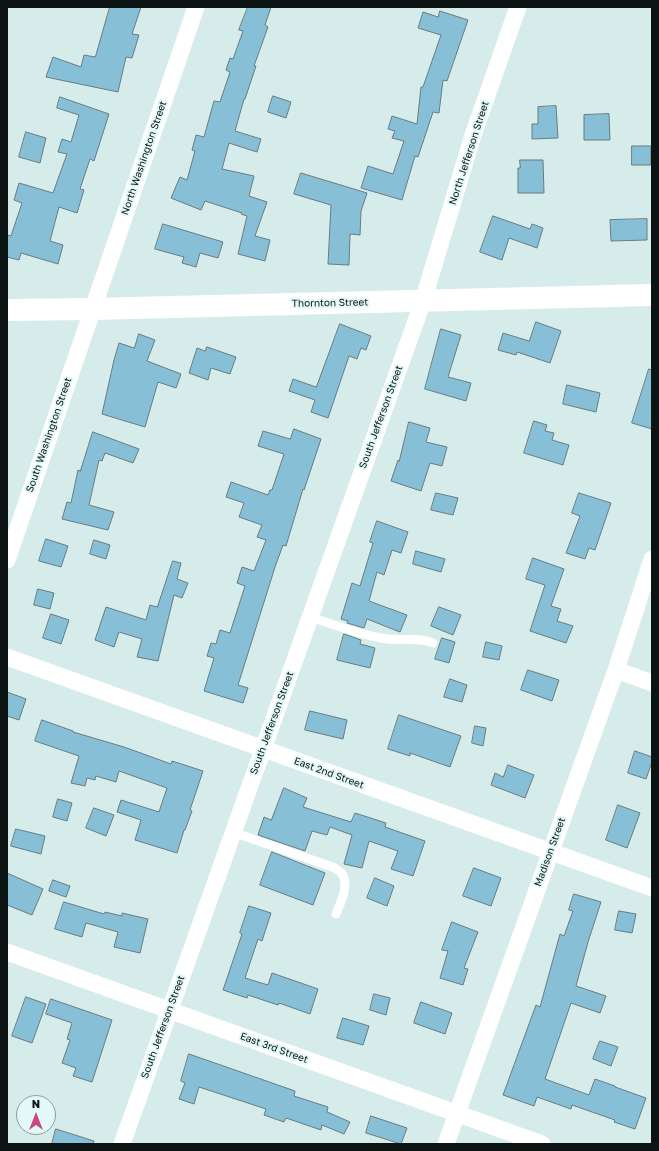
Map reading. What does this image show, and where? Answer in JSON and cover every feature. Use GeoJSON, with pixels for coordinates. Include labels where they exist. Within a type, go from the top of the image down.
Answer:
{"type":"FeatureCollection","features":[{"type":"Feature","properties":{"kind":"street","name":"North Washington Street"},"geometry":{"type":"LineString","coordinates":[[92,309],[196,7]]}},
{"type":"Feature","properties":{"kind":"street","name":"North Jefferson Street"},"geometry":{"type":"LineString","coordinates":[[423,301],[473,135],[518,7]]}},
{"type":"Feature","properties":{"kind":"street","name":"Thornton Street"},"geometry":{"type":"LineString","coordinates":[[7,310],[652,295]]}},
{"type":"Feature","properties":{"kind":"street","name":"South Jefferson Street"},"geometry":{"type":"LineString","coordinates":[[122,1144],[168,1011],[423,301]]}},
{"type":"Feature","properties":{"kind":"street","name":"South Washington Street"},"geometry":{"type":"LineString","coordinates":[[7,560],[92,309]]}},
{"type":"Feature","properties":{"kind":"street","name":"Madison Street"},"geometry":{"type":"LineString","coordinates":[[446,1144],[616,670],[652,559]]}},
{"type":"Feature","properties":{"kind":"street","name":"East 2nd Street"},"geometry":{"type":"LineString","coordinates":[[7,657],[652,888]]}},
{"type":"Feature","properties":{"kind":"street"},"geometry":{"type":"LineString","coordinates":[[616,670],[652,683]]}},
{"type":"Feature","properties":{"kind":"street","name":"East 3rd Street"},"geometry":{"type":"LineString","coordinates":[[7,952],[542,1144]]}},
{"type":"Feature","properties":{"kind":"lane"},"geometry":{"type":"LineString","coordinates":[[310,617],[381,639],[417,640],[433,643]]}},
{"type":"Feature","properties":{"kind":"lane"},"geometry":{"type":"LineString","coordinates":[[233,832],[335,868],[342,874],[345,884],[336,914]]}},
{"type":"Feature","properties":{"kind":"building"},"geometry":{"type":"Polygon","coordinates":[[[110,7],[141,7],[132,34],[139,35],[132,58],[126,57],[118,92],[46,77],[53,57],[81,67],[84,55],[95,57],[110,7]]]}},
{"type":"Feature","properties":{"kind":"building"},"geometry":{"type":"Polygon","coordinates":[[[248,7],[271,7],[265,25],[268,27],[254,66],[256,66],[244,99],[235,131],[261,139],[257,152],[229,143],[222,169],[254,176],[249,196],[267,202],[255,236],[270,240],[265,261],[238,254],[247,216],[205,201],[201,210],[171,198],[180,177],[187,180],[195,151],[192,150],[196,135],[204,137],[214,101],[220,102],[230,72],[226,70],[230,58],[233,59],[243,31],[239,30],[248,7]]]}},
{"type":"Feature","properties":{"kind":"building"},"geometry":{"type":"Polygon","coordinates":[[[440,11],[468,20],[447,81],[443,80],[439,113],[433,112],[418,157],[415,156],[402,200],[361,188],[368,166],[393,174],[404,141],[392,138],[395,131],[388,129],[392,116],[417,124],[421,87],[423,87],[441,35],[418,28],[423,12],[438,17],[440,11]]]}},
{"type":"Feature","properties":{"kind":"building"},"geometry":{"type":"Polygon","coordinates":[[[273,96],[291,102],[286,118],[268,112],[273,96]]]}},
{"type":"Feature","properties":{"kind":"building"},"geometry":{"type":"Polygon","coordinates":[[[60,97],[109,114],[94,161],[90,159],[80,189],[84,190],[77,213],[59,207],[50,241],[63,245],[58,264],[21,253],[19,260],[7,257],[7,235],[11,236],[22,203],[14,200],[19,183],[53,193],[67,154],[58,152],[62,139],[71,142],[79,115],[57,108],[60,97]]]}},
{"type":"Feature","properties":{"kind":"building"},"geometry":{"type":"Polygon","coordinates":[[[556,106],[558,138],[532,139],[532,124],[538,124],[538,107],[556,106]]]}},
{"type":"Feature","properties":{"kind":"building"},"geometry":{"type":"Polygon","coordinates":[[[609,114],[610,140],[584,140],[584,115],[609,114]]]}},
{"type":"Feature","properties":{"kind":"building"},"geometry":{"type":"Polygon","coordinates":[[[26,132],[46,138],[40,163],[19,157],[26,132]]]}},
{"type":"Feature","properties":{"kind":"building"},"geometry":{"type":"Polygon","coordinates":[[[632,146],[651,146],[651,165],[632,165],[632,146]]]}},
{"type":"Feature","properties":{"kind":"building"},"geometry":{"type":"Polygon","coordinates":[[[520,160],[543,160],[544,193],[518,193],[518,168],[520,168],[520,160]]]}},
{"type":"Feature","properties":{"kind":"building"},"geometry":{"type":"Polygon","coordinates":[[[301,173],[367,193],[361,211],[360,235],[350,234],[349,265],[328,264],[331,205],[294,194],[301,173]]]}},
{"type":"Feature","properties":{"kind":"building"},"geometry":{"type":"Polygon","coordinates":[[[493,216],[530,229],[532,224],[543,228],[537,248],[509,238],[502,260],[480,252],[493,216]]]}},
{"type":"Feature","properties":{"kind":"building"},"geometry":{"type":"Polygon","coordinates":[[[647,219],[647,240],[611,241],[610,220],[647,219]]]}},
{"type":"Feature","properties":{"kind":"building"},"geometry":{"type":"Polygon","coordinates":[[[163,224],[223,242],[218,258],[200,253],[196,267],[182,263],[184,257],[155,249],[163,224]]]}},
{"type":"Feature","properties":{"kind":"building"},"geometry":{"type":"Polygon","coordinates":[[[536,322],[561,331],[550,363],[517,352],[516,355],[498,350],[503,333],[529,341],[536,322]]]}},
{"type":"Feature","properties":{"kind":"building"},"geometry":{"type":"Polygon","coordinates":[[[340,324],[371,336],[366,350],[361,348],[357,359],[349,356],[328,418],[311,412],[315,400],[289,391],[293,379],[316,387],[340,324]]]}},
{"type":"Feature","properties":{"kind":"building"},"geometry":{"type":"Polygon","coordinates":[[[441,329],[461,335],[448,377],[471,383],[466,401],[425,389],[441,329]]]}},
{"type":"Feature","properties":{"kind":"building"},"geometry":{"type":"Polygon","coordinates":[[[139,334],[155,340],[147,361],[181,374],[176,388],[158,382],[145,427],[102,414],[119,343],[134,348],[139,334]]]}},
{"type":"Feature","properties":{"kind":"building"},"geometry":{"type":"Polygon","coordinates":[[[207,347],[236,357],[230,374],[211,368],[208,380],[189,373],[197,348],[205,351],[207,347]]]}},
{"type":"Feature","properties":{"kind":"building"},"geometry":{"type":"Polygon","coordinates":[[[649,369],[652,370],[652,429],[632,423],[649,369]]]}},
{"type":"Feature","properties":{"kind":"building"},"geometry":{"type":"Polygon","coordinates":[[[567,385],[600,393],[596,412],[563,404],[567,385]]]}},
{"type":"Feature","properties":{"kind":"building"},"geometry":{"type":"Polygon","coordinates":[[[534,421],[547,425],[545,431],[554,433],[552,440],[569,445],[563,465],[524,453],[534,421]]]}},
{"type":"Feature","properties":{"kind":"building"},"geometry":{"type":"Polygon","coordinates":[[[409,422],[430,428],[426,442],[447,447],[442,466],[430,463],[421,491],[391,481],[398,460],[399,461],[409,422]]]}},
{"type":"Feature","properties":{"kind":"building"},"geometry":{"type":"Polygon","coordinates":[[[294,429],[321,439],[304,490],[303,489],[286,546],[283,545],[275,567],[238,685],[248,688],[243,703],[204,691],[214,658],[207,656],[211,643],[216,644],[220,630],[230,633],[245,586],[237,583],[242,567],[254,571],[266,540],[257,537],[262,525],[239,517],[244,503],[226,497],[231,482],[268,495],[270,490],[272,490],[284,454],[258,446],[263,431],[290,439],[294,429]]]}},
{"type":"Feature","properties":{"kind":"building"},"geometry":{"type":"Polygon","coordinates":[[[93,432],[139,449],[133,463],[105,453],[102,461],[99,460],[89,505],[114,512],[108,530],[62,519],[67,502],[71,503],[78,470],[80,471],[93,432]]]}},
{"type":"Feature","properties":{"kind":"building"},"geometry":{"type":"Polygon","coordinates":[[[436,493],[458,498],[453,515],[431,510],[436,493]]]}},
{"type":"Feature","properties":{"kind":"building"},"geometry":{"type":"Polygon","coordinates":[[[579,493],[611,503],[595,550],[589,548],[585,559],[566,553],[580,516],[572,513],[579,493]]]}},
{"type":"Feature","properties":{"kind":"building"},"geometry":{"type":"Polygon","coordinates":[[[377,521],[408,532],[401,553],[392,550],[384,575],[377,572],[369,601],[407,615],[400,632],[367,619],[364,628],[347,623],[348,621],[341,619],[352,583],[360,586],[373,543],[370,542],[377,521]]]}},
{"type":"Feature","properties":{"kind":"building"},"geometry":{"type":"Polygon","coordinates":[[[46,539],[68,546],[61,567],[39,561],[46,539]]]}},
{"type":"Feature","properties":{"kind":"building"},"geometry":{"type":"Polygon","coordinates":[[[94,540],[110,545],[106,559],[90,554],[94,540]]]}},
{"type":"Feature","properties":{"kind":"building"},"geometry":{"type":"Polygon","coordinates":[[[416,551],[445,559],[441,572],[413,564],[416,551]]]}},
{"type":"Feature","properties":{"kind":"building"},"geometry":{"type":"Polygon","coordinates":[[[533,558],[564,569],[551,606],[561,609],[557,621],[573,626],[566,643],[530,631],[545,585],[526,579],[533,558]]]}},
{"type":"Feature","properties":{"kind":"building"},"geometry":{"type":"Polygon","coordinates":[[[173,561],[181,563],[177,579],[188,583],[182,598],[174,595],[158,661],[137,657],[142,639],[119,632],[114,647],[95,640],[106,607],[146,620],[150,605],[157,607],[173,561]]]}},
{"type":"Feature","properties":{"kind":"building"},"geometry":{"type":"Polygon","coordinates":[[[38,589],[54,593],[50,609],[34,605],[38,589]]]}},
{"type":"Feature","properties":{"kind":"building"},"geometry":{"type":"Polygon","coordinates":[[[439,607],[461,615],[453,635],[431,626],[439,607]]]}},
{"type":"Feature","properties":{"kind":"building"},"geometry":{"type":"Polygon","coordinates":[[[51,614],[69,620],[61,644],[43,638],[51,614]]]}},
{"type":"Feature","properties":{"kind":"building"},"geometry":{"type":"Polygon","coordinates":[[[344,634],[361,640],[360,644],[375,648],[370,668],[337,660],[344,634]]]}},
{"type":"Feature","properties":{"kind":"building"},"geometry":{"type":"Polygon","coordinates":[[[442,638],[455,642],[449,663],[435,659],[442,638]]]}},
{"type":"Feature","properties":{"kind":"building"},"geometry":{"type":"Polygon","coordinates":[[[486,642],[502,646],[499,660],[483,657],[486,642]]]}},
{"type":"Feature","properties":{"kind":"building"},"geometry":{"type":"Polygon","coordinates":[[[528,670],[559,680],[552,701],[521,690],[528,670]]]}},
{"type":"Feature","properties":{"kind":"building"},"geometry":{"type":"Polygon","coordinates":[[[450,679],[467,685],[462,702],[444,697],[450,679]]]}},
{"type":"Feature","properties":{"kind":"building"},"geometry":{"type":"Polygon","coordinates":[[[7,692],[26,699],[19,720],[7,716],[7,692]]]}},
{"type":"Feature","properties":{"kind":"building"},"geometry":{"type":"Polygon","coordinates":[[[310,711],[347,720],[343,739],[305,730],[310,711]]]}},
{"type":"Feature","properties":{"kind":"building"},"geometry":{"type":"Polygon","coordinates":[[[399,715],[461,736],[450,767],[410,753],[410,756],[388,749],[399,715]]]}},
{"type":"Feature","properties":{"kind":"building"},"geometry":{"type":"Polygon","coordinates":[[[42,720],[73,732],[124,747],[171,764],[172,761],[203,771],[190,810],[192,811],[177,853],[135,840],[141,820],[117,812],[121,800],[159,812],[167,788],[119,771],[116,782],[96,776],[95,780],[87,778],[85,786],[71,783],[79,756],[35,741],[42,720]]]}},
{"type":"Feature","properties":{"kind":"building"},"geometry":{"type":"Polygon","coordinates":[[[475,726],[486,728],[483,746],[472,743],[475,726]]]}},
{"type":"Feature","properties":{"kind":"building"},"geometry":{"type":"Polygon","coordinates":[[[635,751],[652,757],[652,762],[646,779],[628,773],[635,751]]]}},
{"type":"Feature","properties":{"kind":"building"},"geometry":{"type":"Polygon","coordinates":[[[508,765],[534,775],[525,798],[491,785],[495,773],[503,777],[508,765]]]}},
{"type":"Feature","properties":{"kind":"building"},"geometry":{"type":"Polygon","coordinates":[[[284,788],[307,798],[303,807],[351,822],[355,813],[386,823],[385,827],[425,841],[413,876],[391,869],[398,851],[369,841],[362,868],[344,864],[352,835],[330,827],[327,835],[312,831],[305,851],[258,835],[264,817],[271,820],[284,788]]]}},
{"type":"Feature","properties":{"kind":"building"},"geometry":{"type":"Polygon","coordinates":[[[58,799],[72,803],[67,821],[53,817],[58,799]]]}},
{"type":"Feature","properties":{"kind":"building"},"geometry":{"type":"Polygon","coordinates":[[[618,805],[640,813],[627,848],[606,840],[618,805]]]}},
{"type":"Feature","properties":{"kind":"building"},"geometry":{"type":"Polygon","coordinates":[[[94,808],[114,815],[106,836],[86,828],[94,808]]]}},
{"type":"Feature","properties":{"kind":"building"},"geometry":{"type":"Polygon","coordinates":[[[16,829],[45,836],[41,854],[11,846],[16,829]]]}},
{"type":"Feature","properties":{"kind":"building"},"geometry":{"type":"Polygon","coordinates":[[[272,852],[325,873],[313,905],[260,885],[272,852]]]}},
{"type":"Feature","properties":{"kind":"building"},"geometry":{"type":"Polygon","coordinates":[[[474,868],[501,878],[491,906],[463,896],[474,868]]]}},
{"type":"Feature","properties":{"kind":"building"},"geometry":{"type":"Polygon","coordinates":[[[7,873],[43,889],[32,915],[7,905],[7,873]]]}},
{"type":"Feature","properties":{"kind":"building"},"geometry":{"type":"Polygon","coordinates":[[[375,878],[394,886],[387,906],[367,898],[375,878]]]}},
{"type":"Feature","properties":{"kind":"building"},"geometry":{"type":"Polygon","coordinates":[[[53,880],[70,886],[66,897],[49,891],[53,880]]]}},
{"type":"Feature","properties":{"kind":"building"},"geometry":{"type":"Polygon","coordinates":[[[574,894],[601,902],[576,986],[606,996],[600,1013],[571,1003],[545,1079],[589,1095],[595,1079],[646,1098],[635,1129],[614,1122],[615,1120],[572,1105],[571,1109],[537,1097],[534,1106],[503,1095],[536,1005],[540,1007],[560,934],[564,936],[573,911],[569,910],[574,894]]]}},
{"type":"Feature","properties":{"kind":"building"},"geometry":{"type":"Polygon","coordinates":[[[64,902],[104,914],[105,912],[122,916],[122,913],[148,919],[140,953],[114,947],[118,932],[86,923],[82,937],[55,929],[64,902]]]}},
{"type":"Feature","properties":{"kind":"building"},"geometry":{"type":"Polygon","coordinates":[[[249,906],[271,913],[262,941],[258,939],[245,978],[268,985],[272,973],[318,989],[310,1014],[279,1003],[278,1005],[248,995],[247,998],[223,990],[242,934],[240,933],[249,906]]]}},
{"type":"Feature","properties":{"kind":"building"},"geometry":{"type":"Polygon","coordinates":[[[619,911],[636,914],[632,933],[615,930],[619,911]]]}},
{"type":"Feature","properties":{"kind":"building"},"geometry":{"type":"Polygon","coordinates":[[[452,922],[478,932],[464,968],[468,969],[463,985],[440,978],[448,951],[442,950],[452,922]]]}},
{"type":"Feature","properties":{"kind":"building"},"geometry":{"type":"Polygon","coordinates":[[[374,994],[390,998],[386,1015],[370,1010],[374,994]]]}},
{"type":"Feature","properties":{"kind":"building"},"geometry":{"type":"Polygon","coordinates":[[[26,997],[46,1004],[32,1043],[12,1036],[26,997]]]}},
{"type":"Feature","properties":{"kind":"building"},"geometry":{"type":"Polygon","coordinates":[[[51,999],[112,1020],[92,1082],[73,1076],[76,1068],[62,1063],[70,1040],[67,1039],[72,1023],[46,1014],[51,999]]]}},
{"type":"Feature","properties":{"kind":"building"},"geometry":{"type":"Polygon","coordinates":[[[421,1002],[452,1013],[445,1034],[414,1023],[421,1002]]]}},
{"type":"Feature","properties":{"kind":"building"},"geometry":{"type":"Polygon","coordinates":[[[343,1018],[369,1026],[363,1045],[337,1038],[343,1018]]]}},
{"type":"Feature","properties":{"kind":"building"},"geometry":{"type":"Polygon","coordinates":[[[600,1041],[618,1047],[611,1066],[593,1059],[600,1041]]]}},
{"type":"Feature","properties":{"kind":"building"},"geometry":{"type":"Polygon","coordinates":[[[189,1054],[295,1091],[294,1096],[328,1107],[327,1112],[350,1122],[344,1134],[322,1125],[321,1130],[286,1118],[284,1122],[264,1115],[266,1109],[199,1087],[194,1104],[179,1099],[185,1083],[181,1081],[189,1054]]]}},
{"type":"Feature","properties":{"kind":"building"},"geometry":{"type":"Polygon","coordinates":[[[371,1116],[407,1128],[401,1144],[366,1133],[371,1116]]]}},
{"type":"Feature","properties":{"kind":"building"},"geometry":{"type":"Polygon","coordinates":[[[56,1129],[94,1141],[93,1144],[52,1144],[54,1135],[56,1135],[56,1129]]]}}]}
